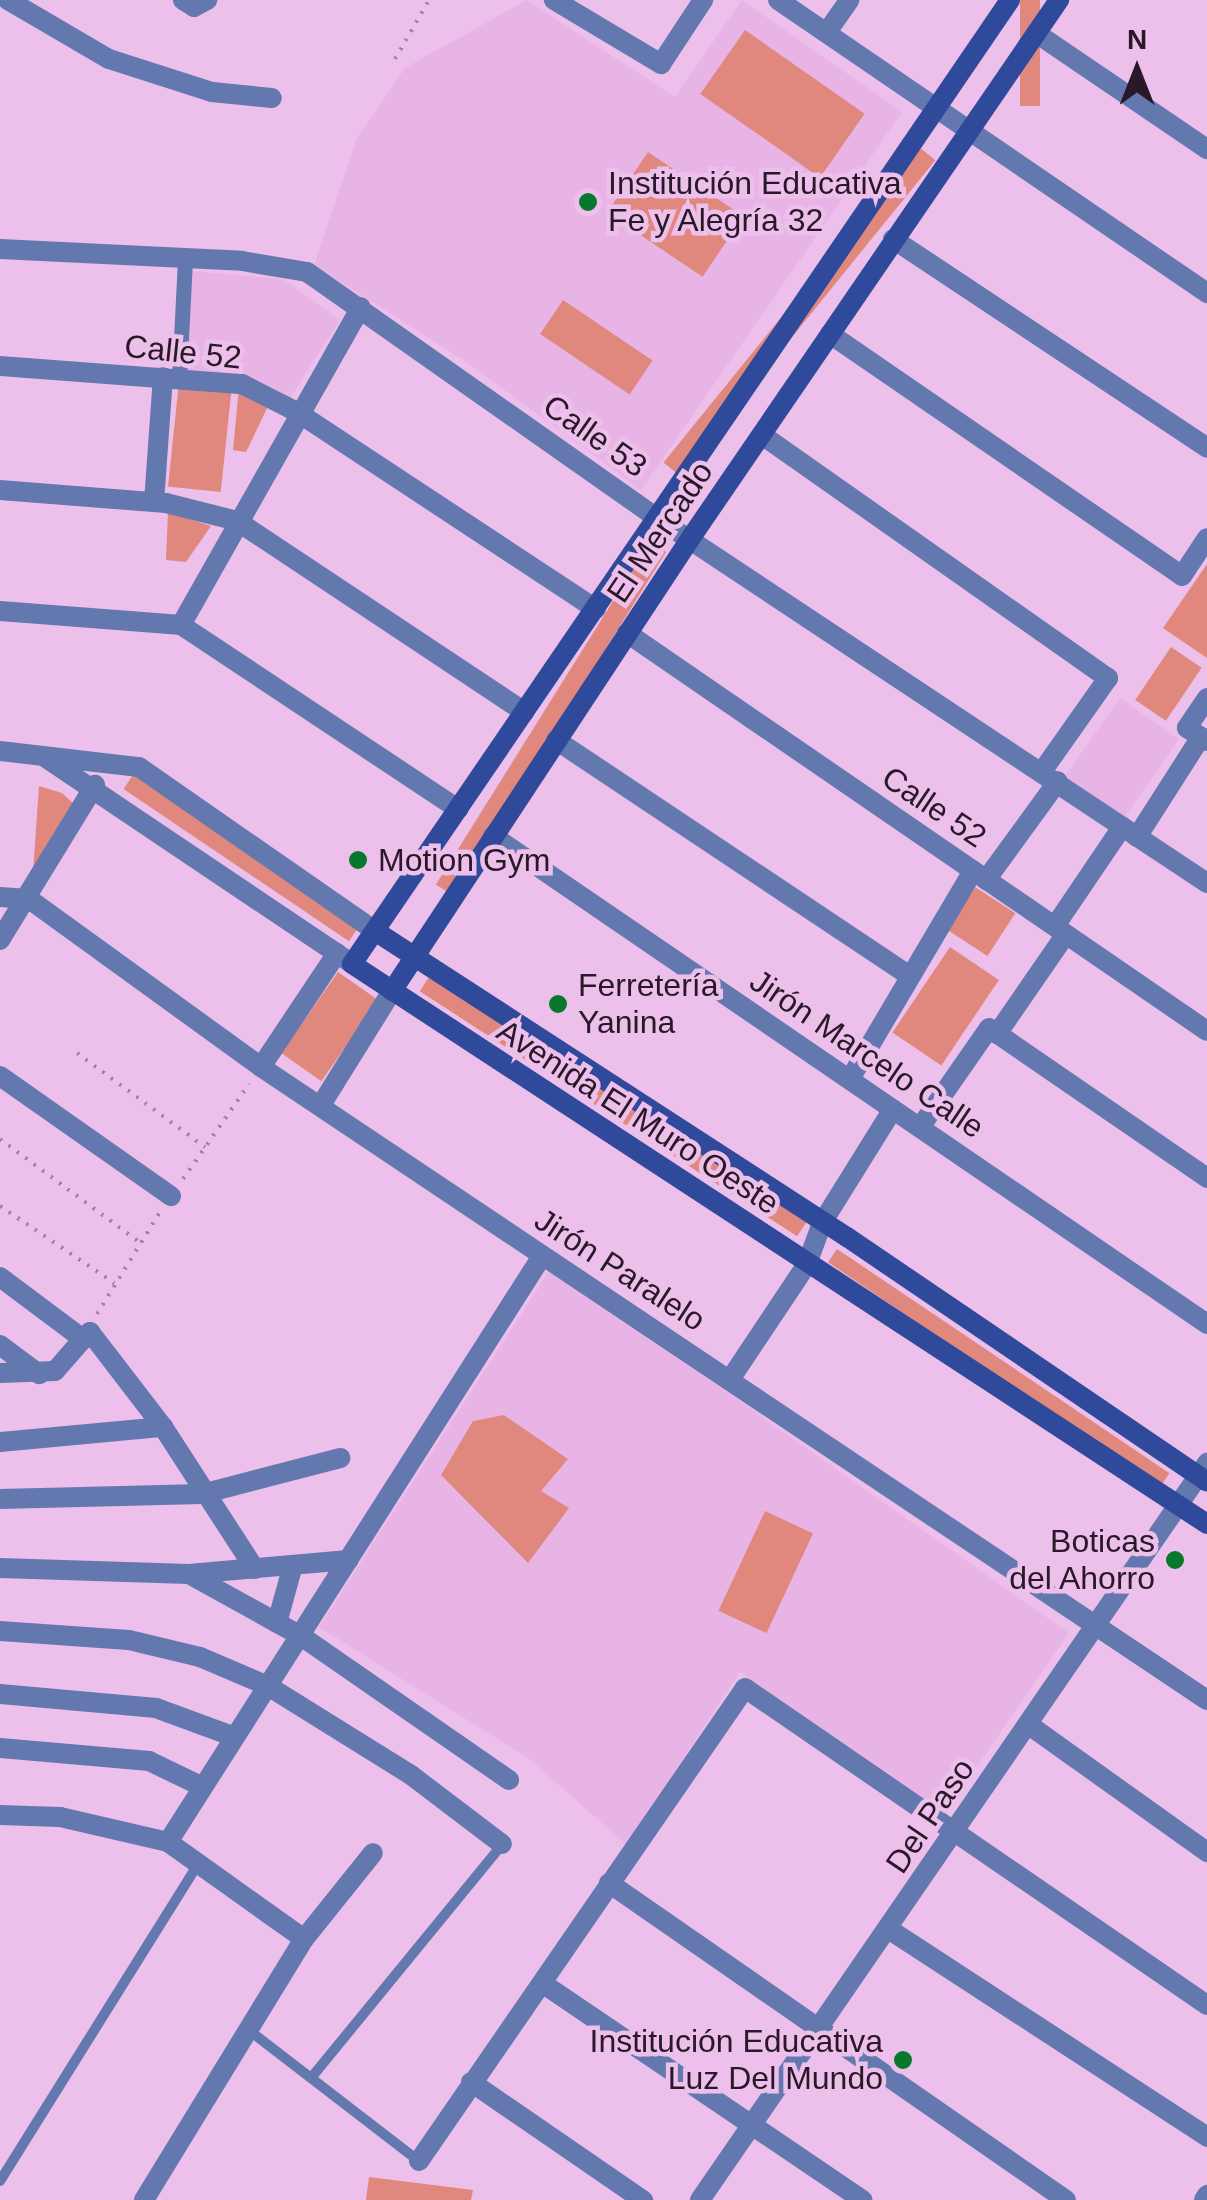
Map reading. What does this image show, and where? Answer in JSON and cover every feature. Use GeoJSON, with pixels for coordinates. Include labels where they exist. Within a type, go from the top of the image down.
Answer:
{"type":"FeatureCollection","features":[{"type":"Feature","properties":{"kind":"main road","name":"El Mercado"},"geometry":{"type":"LineString","coordinates":[[345,958],[374,931],[1010,0]]}},
{"type":"Feature","properties":{"kind":"main road","name":"El Mercado"},"geometry":{"type":"LineString","coordinates":[[392,991],[692,536],[1059,0]]}},
{"type":"Feature","properties":{"kind":"main road","name":"Avenida El Muro Oeste"},"geometry":{"type":"LineString","coordinates":[[374,931],[1204,1473]]}},
{"type":"Feature","properties":{"kind":"main road","name":"Avenida El Muro Oeste"},"geometry":{"type":"LineString","coordinates":[[345,958],[1207,1524]]}},
{"type":"Feature","properties":{"kind":"street"},"geometry":{"type":"LineString","coordinates":[[8,0],[109,59],[212,92],[272,98]]}},
{"type":"Feature","properties":{"kind":"street"},"geometry":{"type":"LineString","coordinates":[[183,0],[194,7],[207,0]]}},
{"type":"Feature","properties":{"kind":"street"},"geometry":{"type":"LineString","coordinates":[[554,0],[660,64],[703,0]]}},
{"type":"Feature","properties":{"kind":"street"},"geometry":{"type":"LineString","coordinates":[[778,0],[1207,293]]}},
{"type":"Feature","properties":{"kind":"street"},"geometry":{"type":"LineString","coordinates":[[827,32],[849,0]]}},
{"type":"Feature","properties":{"kind":"street"},"geometry":{"type":"LineString","coordinates":[[1036,33],[1207,149]]}},
{"type":"Feature","properties":{"kind":"street"},"geometry":{"type":"LineString","coordinates":[[893,239],[1207,448]]}},
{"type":"Feature","properties":{"kind":"street","name":"Calle 53"},"geometry":{"type":"LineString","coordinates":[[0,249],[307,272],[657,518],[692,536],[1207,883]]}},
{"type":"Feature","properties":{"kind":"street"},"geometry":{"type":"LineString","coordinates":[[154,502],[185,260]]}},
{"type":"Feature","properties":{"kind":"street"},"geometry":{"type":"LineString","coordinates":[[181,625],[297,412],[361,307]]}},
{"type":"Feature","properties":{"kind":"street"},"geometry":{"type":"LineString","coordinates":[[830,334],[1182,576],[1207,538]]}},
{"type":"Feature","properties":{"kind":"street","name":"Calle 52"},"geometry":{"type":"LineString","coordinates":[[0,366],[242,384],[297,412],[596,609]]}},
{"type":"Feature","properties":{"kind":"street"},"geometry":{"type":"LineString","coordinates":[[762,435],[1108,678],[1051,775],[908,975],[906,992],[850,1079]]}},
{"type":"Feature","properties":{"kind":"street"},"geometry":{"type":"LineString","coordinates":[[0,490],[154,502],[237,521],[524,712]]}},
{"type":"Feature","properties":{"kind":"street"},"geometry":{"type":"LineString","coordinates":[[0,611],[181,625],[458,809]]}},
{"type":"Feature","properties":{"kind":"street","name":"Calle 52"},"geometry":{"type":"LineString","coordinates":[[627,633],[1207,1030]]}},
{"type":"Feature","properties":{"kind":"street"},"geometry":{"type":"LineString","coordinates":[[921,1126],[993,1031],[1198,735],[1207,698]]}},
{"type":"Feature","properties":{"kind":"street"},"geometry":{"type":"LineString","coordinates":[[556,740],[908,975]]}},
{"type":"Feature","properties":{"kind":"street","name":"Avenida El Muro Oeste"},"geometry":{"type":"LineString","coordinates":[[0,752],[139,766],[374,931]]}},
{"type":"Feature","properties":{"kind":"street","name":"Avenida El Muro Oeste"},"geometry":{"type":"LineString","coordinates":[[40,755],[95,786],[345,958]]}},
{"type":"Feature","properties":{"kind":"street"},"geometry":{"type":"LineString","coordinates":[[0,940],[29,899],[95,786]]}},
{"type":"Feature","properties":{"kind":"street","name":"Jirón Marcelo Calle"},"geometry":{"type":"LineString","coordinates":[[493,836],[1207,1324]]}},
{"type":"Feature","properties":{"kind":"street"},"geometry":{"type":"LineString","coordinates":[[0,897],[29,899]]}},
{"type":"Feature","properties":{"kind":"street","name":"Jirón Paralelo"},"geometry":{"type":"LineString","coordinates":[[29,899],[261,1067],[1207,1700]]}},
{"type":"Feature","properties":{"kind":"street"},"geometry":{"type":"LineString","coordinates":[[261,1067],[345,958]]}},
{"type":"Feature","properties":{"kind":"street","name":"El Mercado"},"geometry":{"type":"LineString","coordinates":[[322,1105],[392,991]]}},
{"type":"Feature","properties":{"kind":"street"},"geometry":{"type":"LineString","coordinates":[[993,1031],[1207,1178]]}},
{"type":"Feature","properties":{"kind":"street"},"geometry":{"type":"LineString","coordinates":[[0,1076],[171,1196]]}},
{"type":"Feature","properties":{"kind":"street"},"geometry":{"type":"LineString","coordinates":[[731,1378],[808,1264],[822,1224],[893,1109]]}},
{"type":"Feature","properties":{"kind":"street"},"geometry":{"type":"LineString","coordinates":[[168,1842],[542,1256]]}},
{"type":"Feature","properties":{"kind":"street"},"geometry":{"type":"LineString","coordinates":[[0,1277],[87,1336],[163,1427],[202,1494],[255,1569]]}},
{"type":"Feature","properties":{"kind":"street"},"geometry":{"type":"LineString","coordinates":[[0,1373],[41,1375],[55,1371],[87,1336]]}},
{"type":"Feature","properties":{"kind":"street"},"geometry":{"type":"LineString","coordinates":[[0,1345],[41,1375]]}},
{"type":"Feature","properties":{"kind":"street"},"geometry":{"type":"LineString","coordinates":[[0,1442],[163,1427]]}},
{"type":"Feature","properties":{"kind":"street"},"geometry":{"type":"LineString","coordinates":[[0,1500],[202,1494],[340,1458]]}},
{"type":"Feature","properties":{"kind":"street","name":"Del Paso"},"geometry":{"type":"LineString","coordinates":[[700,2200],[820,2032],[1178,1504],[1204,1473]]}},
{"type":"Feature","properties":{"kind":"street"},"geometry":{"type":"LineString","coordinates":[[0,1568],[189,1574],[348,1560]]}},
{"type":"Feature","properties":{"kind":"street"},"geometry":{"type":"LineString","coordinates":[[276,1623],[293,1565]]}},
{"type":"Feature","properties":{"kind":"street"},"geometry":{"type":"LineString","coordinates":[[189,1574],[302,1636],[510,1780]]}},
{"type":"Feature","properties":{"kind":"street"},"geometry":{"type":"LineString","coordinates":[[0,1631],[129,1640],[200,1658],[268,1686],[411,1775],[502,1844]]}},
{"type":"Feature","properties":{"kind":"street"},"geometry":{"type":"LineString","coordinates":[[419,2161],[745,1688],[1207,2006]]}},
{"type":"Feature","properties":{"kind":"street"},"geometry":{"type":"LineString","coordinates":[[0,1694],[156,1708],[235,1736]]}},
{"type":"Feature","properties":{"kind":"street"},"geometry":{"type":"LineString","coordinates":[[1028,1725],[1207,1852]]}},
{"type":"Feature","properties":{"kind":"street"},"geometry":{"type":"LineString","coordinates":[[0,1748],[118,1756],[149,1762],[203,1787]]}},
{"type":"Feature","properties":{"kind":"street"},"geometry":{"type":"LineString","coordinates":[[0,1815],[60,1817],[168,1842],[304,1939]]}},
{"type":"Feature","properties":{"kind":"street"},"geometry":{"type":"LineString","coordinates":[[144,2200],[304,1939],[373,1853]]}},
{"type":"Feature","properties":{"kind":"street"},"geometry":{"type":"LineString","coordinates":[[609,1883],[1066,2200]]}},
{"type":"Feature","properties":{"kind":"street"},"geometry":{"type":"LineString","coordinates":[[890,1930],[1207,2137]]}},
{"type":"Feature","properties":{"kind":"street"},"geometry":{"type":"LineString","coordinates":[[542,1983],[862,2200]]}},
{"type":"Feature","properties":{"kind":"street"},"geometry":{"type":"LineString","coordinates":[[471,2082],[643,2200]]}},
{"type":"Feature","properties":{"kind":"lane"},"geometry":{"type":"LineString","coordinates":[[311,2078],[502,1844]]}},
{"type":"Feature","properties":{"kind":"lane"},"geometry":{"type":"LineString","coordinates":[[0,2181],[198,1864]]}},
{"type":"Feature","properties":{"kind":"lane"},"geometry":{"type":"LineString","coordinates":[[250,2031],[419,2161]]}},
{"type":"Feature","properties":{"kind":"path"},"geometry":{"type":"LineString","coordinates":[[394,59],[429,0]]}},
{"type":"Feature","properties":{"kind":"path"},"geometry":{"type":"LineString","coordinates":[[77,1053],[205,1147]]}},
{"type":"Feature","properties":{"kind":"path"},"geometry":{"type":"LineString","coordinates":[[0,1139],[139,1242]]}},
{"type":"Feature","properties":{"kind":"path"},"geometry":{"type":"LineString","coordinates":[[0,1206],[114,1282]]}},
{"type":"Feature","properties":{"kind":"shaded area","name":"Institución Educativa Fe y Alegría 32"},"geometry":{"type":"Polygon","coordinates":[[[527,0],[675,97],[742,0],[902,112],[641,490],[465,361],[314,265],[357,138],[405,68],[527,0]]]}},
{"type":"Feature","properties":{"kind":"shaded area"},"geometry":{"type":"Polygon","coordinates":[[[1020,0],[1040,0],[1040,106],[1020,106],[1020,0]]]}},
{"type":"Feature","properties":{"kind":"shaded area"},"geometry":{"type":"Polygon","coordinates":[[[745,30],[865,114],[820,178],[700,94],[745,30]]]}},
{"type":"Feature","properties":{"kind":"shaded area"},"geometry":{"type":"Polygon","coordinates":[[[919,147],[935,160],[680,476],[663,463],[919,147]]]}},
{"type":"Feature","properties":{"kind":"shaded area"},"geometry":{"type":"Polygon","coordinates":[[[648,152],[743,216],[703,277],[607,213],[648,152]]]}},
{"type":"Feature","properties":{"kind":"shaded area"},"geometry":{"type":"Polygon","coordinates":[[[192,271],[283,279],[340,320],[287,403],[185,376],[192,271]]]}},
{"type":"Feature","properties":{"kind":"shaded area"},"geometry":{"type":"Polygon","coordinates":[[[563,300],[653,360],[630,394],[540,334],[563,300]]]}},
{"type":"Feature","properties":{"kind":"shaded area"},"geometry":{"type":"Polygon","coordinates":[[[179,382],[232,388],[221,492],[168,486],[179,382]]]}},
{"type":"Feature","properties":{"kind":"shaded area"},"geometry":{"type":"Polygon","coordinates":[[[239,387],[270,402],[246,452],[233,450],[239,387]]]}},
{"type":"Feature","properties":{"kind":"shaded area"},"geometry":{"type":"Polygon","coordinates":[[[168,512],[211,526],[186,562],[166,560],[168,512]]]}},
{"type":"Feature","properties":{"kind":"shaded area"},"geometry":{"type":"Polygon","coordinates":[[[650,542],[666,552],[452,895],[436,885],[650,542]]]}},
{"type":"Feature","properties":{"kind":"shaded area"},"geometry":{"type":"Polygon","coordinates":[[[1207,564],[1207,658],[1163,628],[1207,564]]]}},
{"type":"Feature","properties":{"kind":"shaded area"},"geometry":{"type":"Polygon","coordinates":[[[1171,647],[1202,668],[1166,721],[1135,700],[1171,647]]]}},
{"type":"Feature","properties":{"kind":"shaded area"},"geometry":{"type":"Polygon","coordinates":[[[1120,698],[1179,739],[1123,820],[1064,778],[1120,698]]]}},
{"type":"Feature","properties":{"kind":"shaded area"},"geometry":{"type":"Polygon","coordinates":[[[133,775],[358,927],[349,941],[123,789],[133,775]]]}},
{"type":"Feature","properties":{"kind":"shaded area"},"geometry":{"type":"Polygon","coordinates":[[[39,786],[62,793],[74,804],[33,872],[39,786]]]}},
{"type":"Feature","properties":{"kind":"shaded area"},"geometry":{"type":"Polygon","coordinates":[[[975,887],[1015,913],[987,956],[947,930],[975,887]]]}},
{"type":"Feature","properties":{"kind":"shaded area"},"geometry":{"type":"Polygon","coordinates":[[[950,947],[999,980],[941,1065],[892,1032],[950,947]]]}},
{"type":"Feature","properties":{"kind":"shaded area"},"geometry":{"type":"Polygon","coordinates":[[[338,972],[378,1000],[321,1081],[281,1053],[338,972]]]}},
{"type":"Feature","properties":{"kind":"shaded area"},"geometry":{"type":"Polygon","coordinates":[[[429,977],[806,1222],[797,1236],[420,991],[429,977]]]}},
{"type":"Feature","properties":{"kind":"shaded area"},"geometry":{"type":"Polygon","coordinates":[[[837,1249],[1169,1473],[1160,1487],[828,1262],[837,1249]]]}},
{"type":"Feature","properties":{"kind":"shaded area"},"geometry":{"type":"Polygon","coordinates":[[[551,1268],[1069,1633],[945,1813],[740,1672],[627,1845],[528,1758],[319,1627],[551,1268]]]}},
{"type":"Feature","properties":{"kind":"shaded area"},"geometry":{"type":"Polygon","coordinates":[[[504,1415],[568,1459],[541,1491],[569,1508],[528,1563],[441,1475],[473,1421],[504,1415]]]}},
{"type":"Feature","properties":{"kind":"shaded area"},"geometry":{"type":"Polygon","coordinates":[[[765,1511],[813,1533],[767,1633],[719,1611],[765,1511]]]}},
{"type":"Feature","properties":{"kind":"shaded area"},"geometry":{"type":"Polygon","coordinates":[[[369,2177],[473,2190],[471,2200],[366,2200],[369,2177]]]}},
{"type":"Feature","properties":{"kind":"place","name":"Institución Educativa Fe y Alegría 32"},"geometry":{"type":"Point","coordinates":[588,202]}},
{"type":"Feature","properties":{"kind":"place","name":"Motion Gym"},"geometry":{"type":"Point","coordinates":[358,860]}},
{"type":"Feature","properties":{"kind":"place","name":"Ferretería Yanina"},"geometry":{"type":"Point","coordinates":[558,1004]}},
{"type":"Feature","properties":{"kind":"place","name":"Boticas del Ahorro"},"geometry":{"type":"Point","coordinates":[1175,1560]}},
{"type":"Feature","properties":{"kind":"place","name":"Institución Educativa Luz Del Mundo"},"geometry":{"type":"Point","coordinates":[903,2060]}}]}
